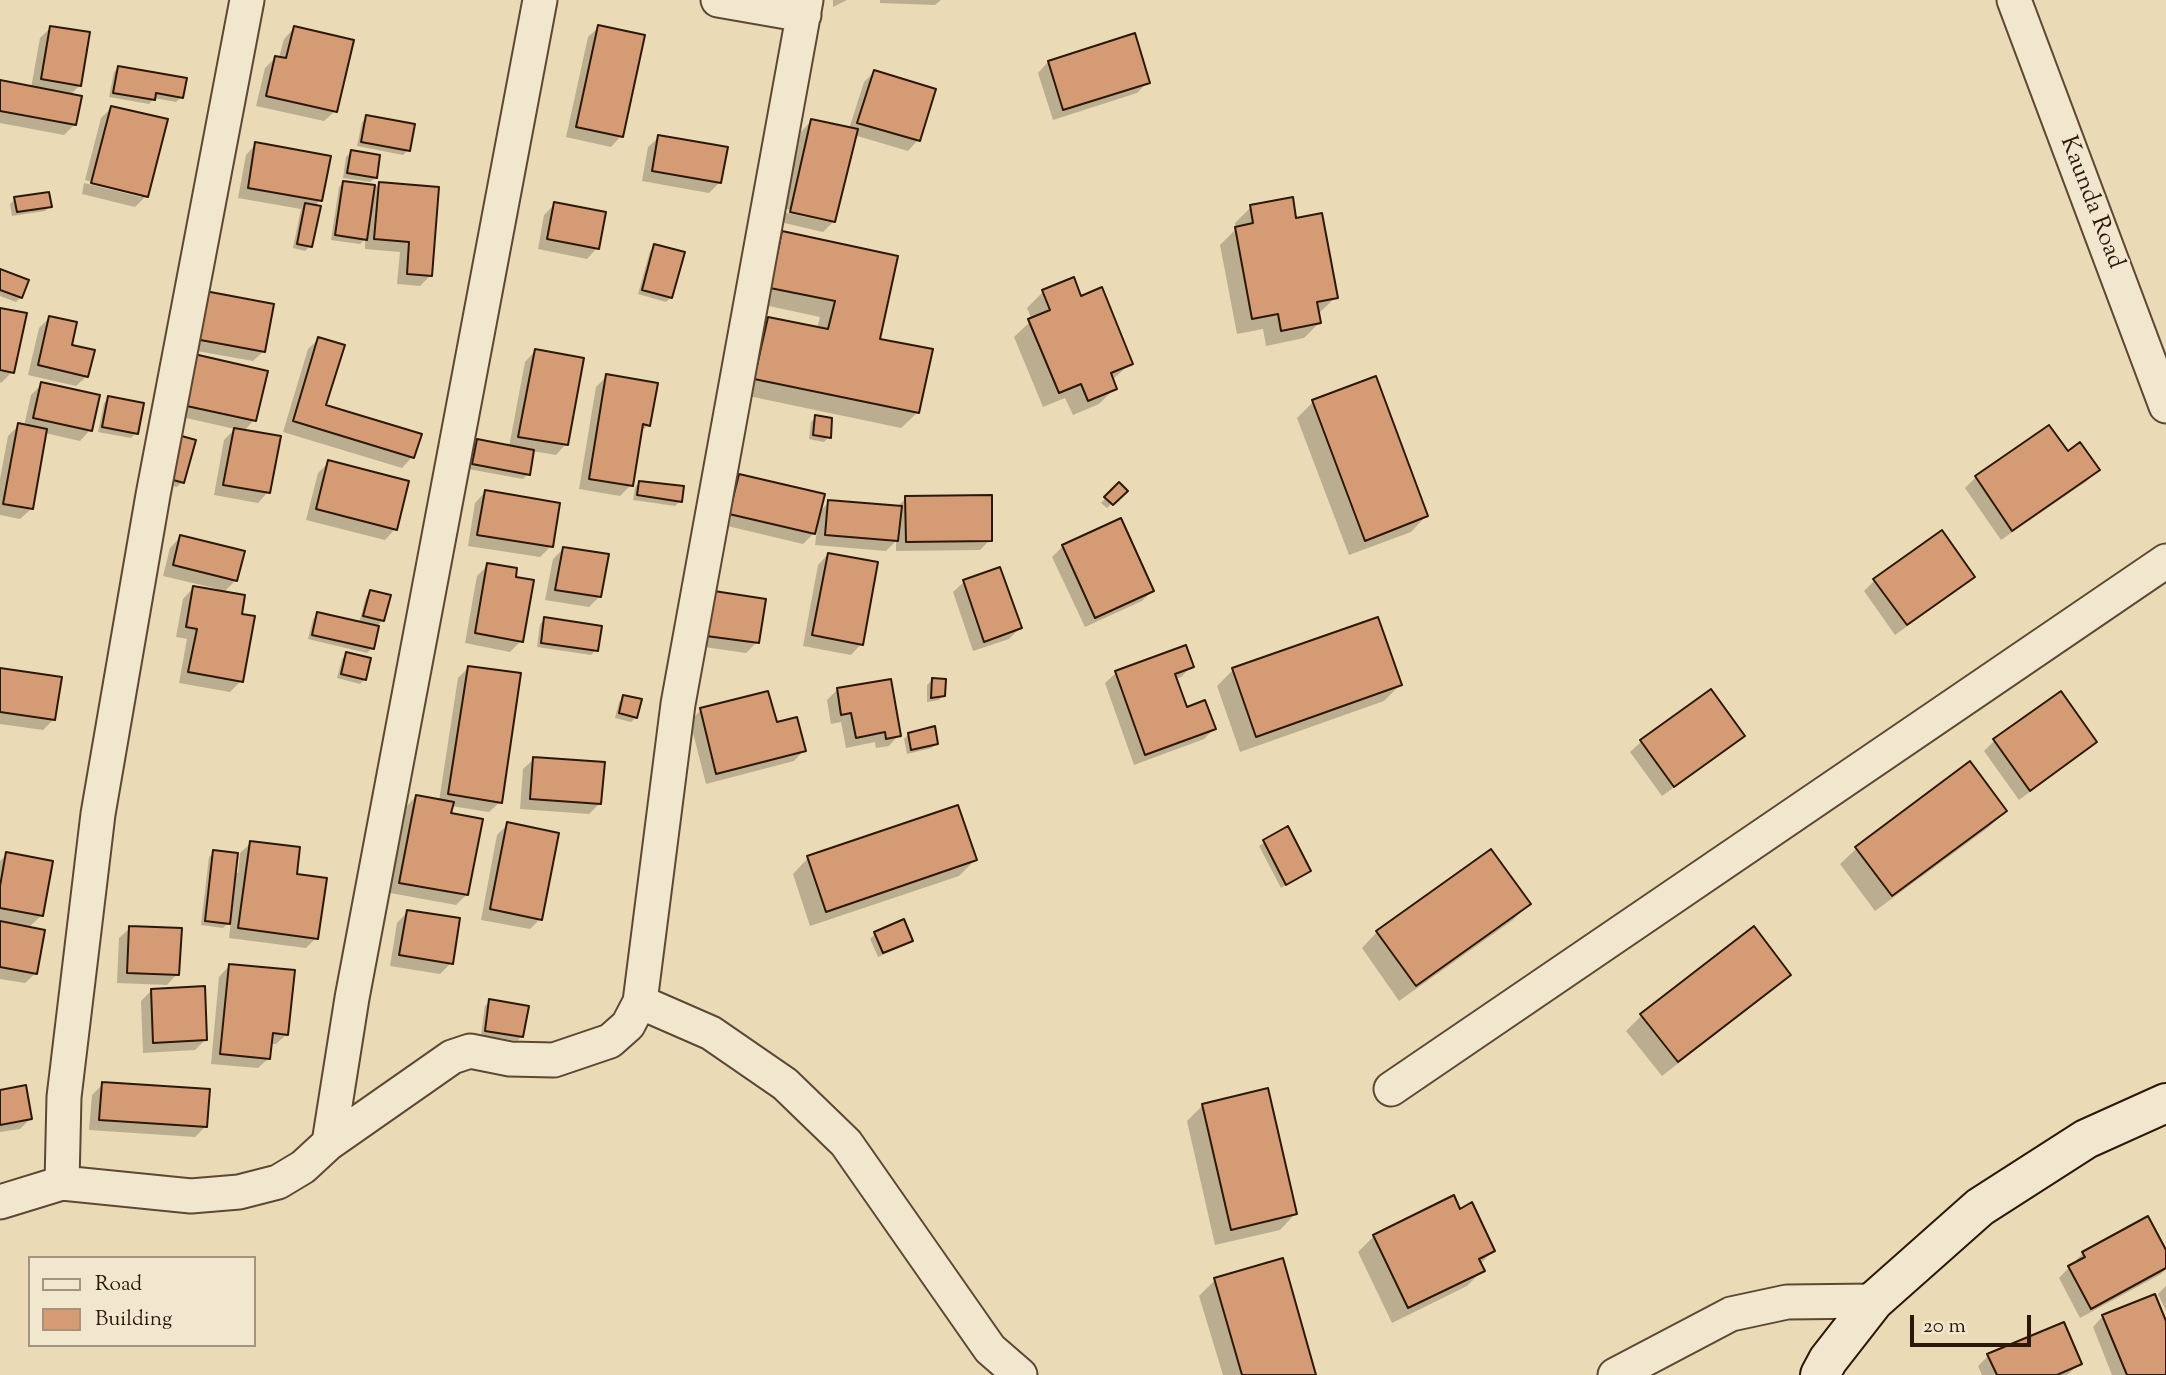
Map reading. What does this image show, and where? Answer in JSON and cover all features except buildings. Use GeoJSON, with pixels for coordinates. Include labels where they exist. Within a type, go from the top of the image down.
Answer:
{"type":"FeatureCollection","features":[{"type":"Feature","properties":{"kind":"street"},"geometry":{"type":"LineString","coordinates":[[62,1183],[64,1097],[98,814],[153,495],[247,0]]}},
{"type":"Feature","properties":{"kind":"street"},"geometry":{"type":"LineString","coordinates":[[329,1143],[354,985],[540,0]]}},
{"type":"Feature","properties":{"kind":"street"},"geometry":{"type":"LineString","coordinates":[[0,1202],[62,1183],[191,1196],[239,1192],[278,1182],[303,1167],[329,1143],[452,1057],[470,1051],[510,1059],[554,1060],[610,1041],[628,1025],[640,1002],[678,704],[805,8],[719,0]]}},
{"type":"Feature","properties":{"kind":"street","name":"Kaunda Road"},"geometry":{"type":"LineString","coordinates":[[2014,0],[2166,406]]}},
{"type":"Feature","properties":{"kind":"street"},"geometry":{"type":"LineString","coordinates":[[1391,1089],[2166,561]]}},
{"type":"Feature","properties":{"kind":"street"},"geometry":{"type":"LineString","coordinates":[[640,1002],[711,1033],[785,1084],[846,1143],[990,1349],[1020,1375]]}},
{"type":"Feature","properties":{"kind":"street"},"geometry":{"type":"LineString","coordinates":[[1820,1375],[1828,1360],[1874,1301],[1980,1207],[2086,1139],[2166,1103]]}},
{"type":"Feature","properties":{"kind":"street"},"geometry":{"type":"LineString","coordinates":[[1615,1375],[1731,1314],[1787,1302],[1874,1301]]}}]}
